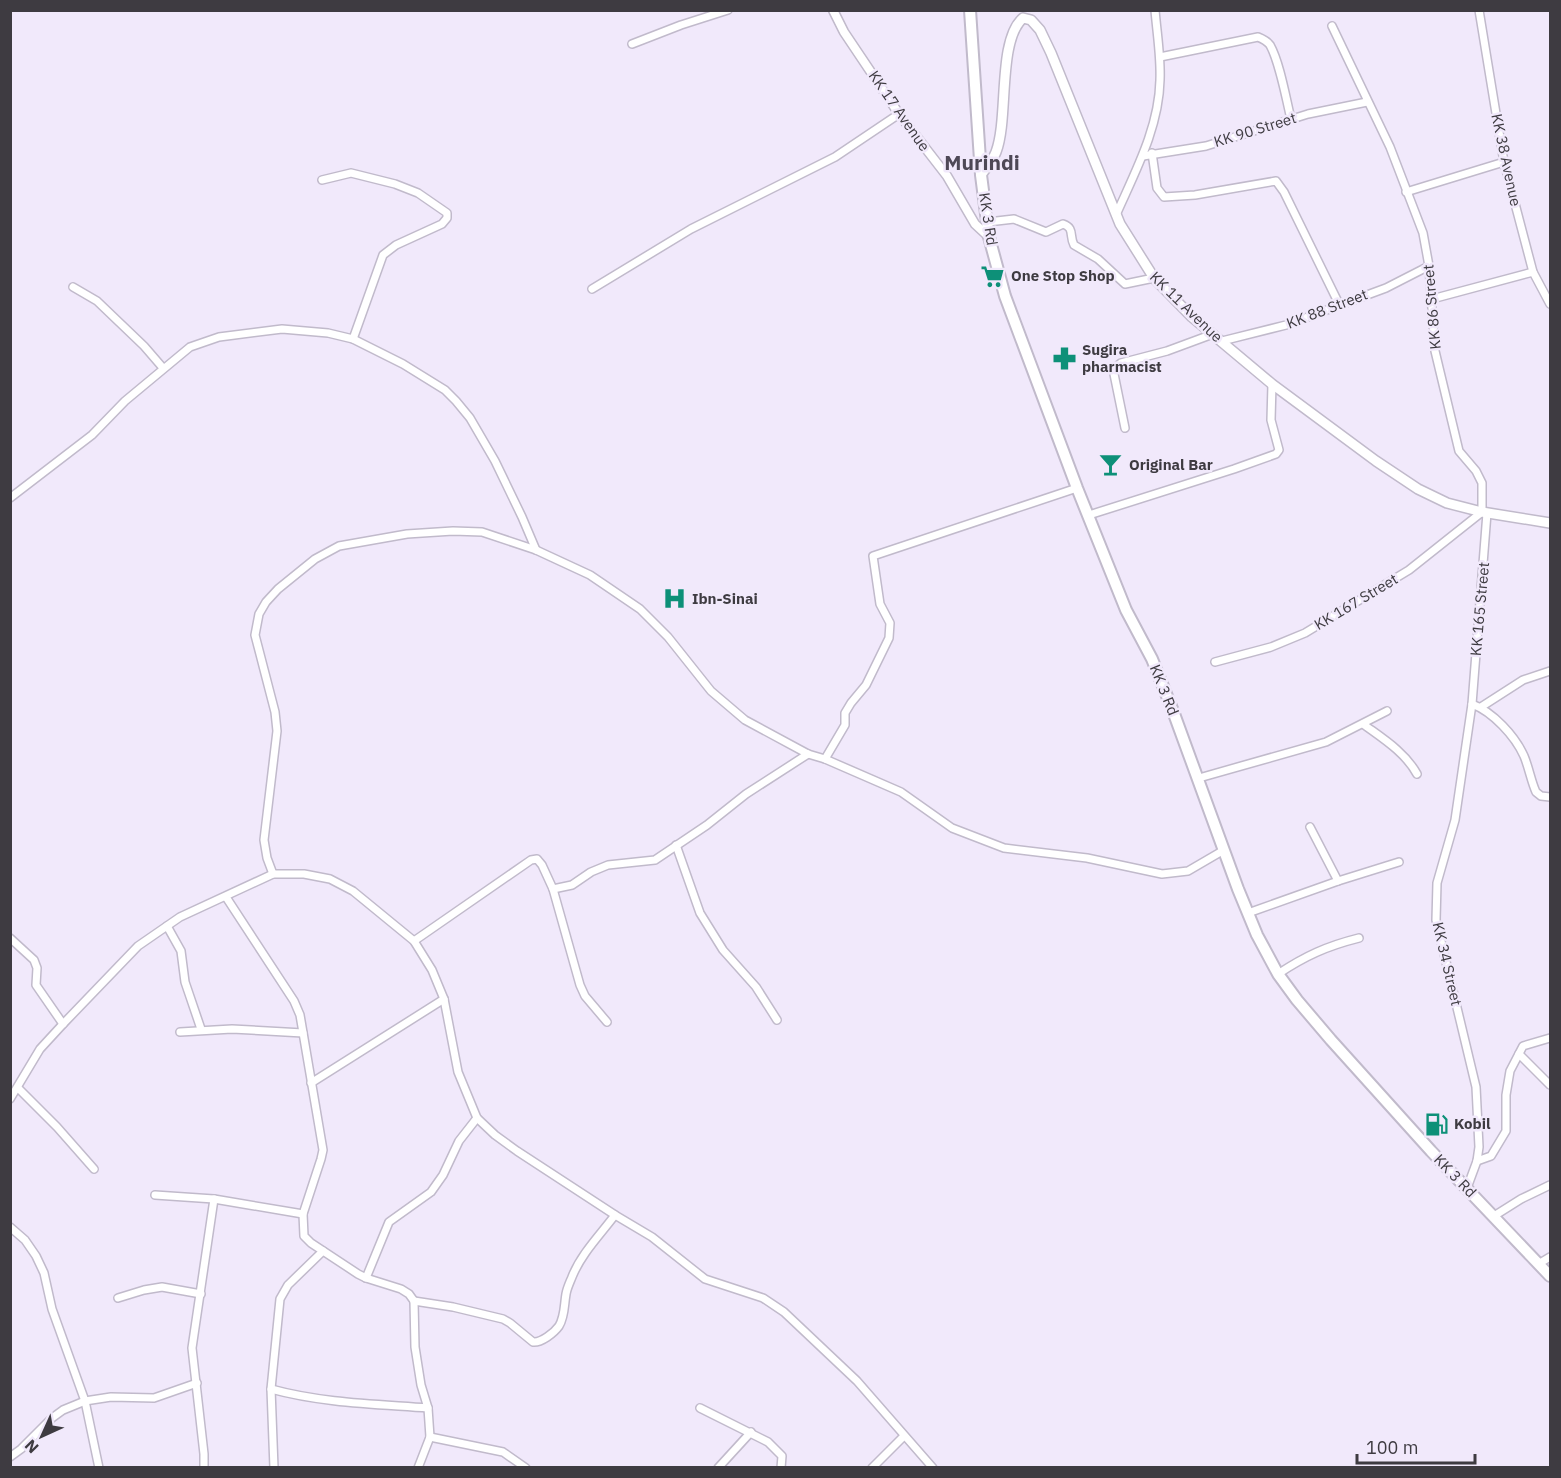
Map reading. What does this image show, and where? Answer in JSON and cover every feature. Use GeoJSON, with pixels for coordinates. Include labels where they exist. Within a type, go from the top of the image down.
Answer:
{"type":"FeatureCollection","features":[{"type":"Feature","properties":{"kind":"highway","name":"KK 3 Rd"},"geometry":{"type":"LineString","coordinates":[[970,10],[981,175],[989,237],[1005,296],[1077,488],[1126,610],[1152,658],[1248,914],[1269,959],[1298,1000],[1467,1188],[1551,1276]]}},
{"type":"Feature","properties":{"kind":"main road","name":"KK 11 Avenue"},"geometry":{"type":"LineString","coordinates":[[981,175],[996,153],[1001,135],[1012,33],[1023,18],[1031,20],[1040,30],[1051,53],[1116,215],[1130,243],[1154,278],[1213,334],[1272,384],[1418,489],[1447,503],[1484,513],[1551,523]]}},
{"type":"Feature","properties":{"kind":"street"},"geometry":{"type":"LineString","coordinates":[[632,44],[728,10]]}},
{"type":"Feature","properties":{"kind":"street","name":"KK 17 Avenue"},"geometry":{"type":"LineString","coordinates":[[833,10],[844,32],[899,114],[947,176],[975,224],[989,237]]}},
{"type":"Feature","properties":{"kind":"street"},"geometry":{"type":"LineString","coordinates":[[1116,215],[1143,156],[1154,121],[1160,87],[1160,57],[1155,10]]}},
{"type":"Feature","properties":{"kind":"street","name":"KK 38 Avenue"},"geometry":{"type":"LineString","coordinates":[[1479,10],[1504,162],[1533,272],[1547,290],[1551,304]]}},
{"type":"Feature","properties":{"kind":"street","name":"KK 86 Street"},"geometry":{"type":"LineString","coordinates":[[1332,26],[1390,147],[1423,233],[1429,266],[1435,351],[1456,441],[1465,459],[1480,477],[1482,483],[1484,513]]}},
{"type":"Feature","properties":{"kind":"street"},"geometry":{"type":"LineString","coordinates":[[1160,57],[1258,37],[1265,39],[1274,57],[1291,119]]}},
{"type":"Feature","properties":{"kind":"street","name":"KK 90 Street"},"geometry":{"type":"LineString","coordinates":[[1143,156],[1206,146],[1291,119],[1367,102]]}},
{"type":"Feature","properties":{"kind":"street"},"geometry":{"type":"LineString","coordinates":[[592,289],[691,229],[835,157],[899,114]]}},
{"type":"Feature","properties":{"kind":"street"},"geometry":{"type":"LineString","coordinates":[[1152,153],[1157,188],[1164,197],[1195,195],[1275,181],[1284,192],[1339,304]]}},
{"type":"Feature","properties":{"kind":"street"},"geometry":{"type":"LineString","coordinates":[[1406,192],[1504,162]]}},
{"type":"Feature","properties":{"kind":"street"},"geometry":{"type":"LineString","coordinates":[[322,180],[351,172],[418,193],[447,213],[447,218],[442,224],[396,245],[383,255],[352,339]]}},
{"type":"Feature","properties":{"kind":"street"},"geometry":{"type":"LineString","coordinates":[[988,222],[1014,219],[1046,232],[1063,224],[1072,231],[1074,245],[1098,260],[1125,284],[1154,278]]}},
{"type":"Feature","properties":{"kind":"street","name":"KK 88 Street"},"geometry":{"type":"LineString","coordinates":[[1222,341],[1286,326],[1393,285],[1429,266]]}},
{"type":"Feature","properties":{"kind":"street"},"geometry":{"type":"LineString","coordinates":[[1431,299],[1533,272]]}},
{"type":"Feature","properties":{"kind":"street"},"geometry":{"type":"LineString","coordinates":[[73,287],[97,301],[144,346],[163,368]]}},
{"type":"Feature","properties":{"kind":"street"},"geometry":{"type":"LineString","coordinates":[[10,498],[92,435],[125,401],[190,347],[219,337],[282,329],[328,333],[352,339],[403,364],[446,390],[470,418],[495,461],[536,550]]}},
{"type":"Feature","properties":{"kind":"street"},"geometry":{"type":"LineString","coordinates":[[1125,428],[1114,374],[1116,367],[1121,363],[1167,351],[1213,334]]}},
{"type":"Feature","properties":{"kind":"street"},"geometry":{"type":"LineString","coordinates":[[1089,515],[1276,454],[1279,450],[1271,420],[1272,384]]}},
{"type":"Feature","properties":{"kind":"street"},"geometry":{"type":"LineString","coordinates":[[825,759],[845,725],[845,713],[850,703],[866,685],[889,638],[890,623],[880,604],[873,556],[1077,488]]}},
{"type":"Feature","properties":{"kind":"street","name":"KK 167 Street"},"geometry":{"type":"LineString","coordinates":[[1215,663],[1271,647],[1305,633],[1409,570],[1484,513]]}},
{"type":"Feature","properties":{"kind":"street","name":"KK 165 Street"},"geometry":{"type":"LineString","coordinates":[[1472,704],[1484,513]]}},
{"type":"Feature","properties":{"kind":"street"},"geometry":{"type":"LineString","coordinates":[[273,874],[264,840],[277,731],[275,712],[255,635],[259,614],[278,589],[315,559],[339,546],[407,534],[463,531],[482,532],[536,550],[590,575],[640,609],[668,637],[711,691],[762,731],[808,754],[825,759],[901,792],[952,828],[1004,848],[1087,858],[1162,873],[1188,871],[1224,850]]}},
{"type":"Feature","properties":{"kind":"street"},"geometry":{"type":"LineString","coordinates":[[1481,707],[1507,688],[1551,671]]}},
{"type":"Feature","properties":{"kind":"street"},"geometry":{"type":"LineString","coordinates":[[1472,704],[1481,707],[1518,745],[1536,792],[1551,797]]}},
{"type":"Feature","properties":{"kind":"street","name":"KK 34 Street"},"geometry":{"type":"LineString","coordinates":[[1467,1188],[1477,1161],[1479,1131],[1476,1087],[1436,920],[1436,909],[1437,883],[1455,820],[1472,704]]}},
{"type":"Feature","properties":{"kind":"street"},"geometry":{"type":"LineString","coordinates":[[1198,778],[1326,742],[1387,711]]}},
{"type":"Feature","properties":{"kind":"street"},"geometry":{"type":"LineString","coordinates":[[1363,724],[1404,757],[1417,774]]}},
{"type":"Feature","properties":{"kind":"street"},"geometry":{"type":"LineString","coordinates":[[553,889],[572,885],[591,872],[608,865],[655,860],[707,825],[746,794],[808,754]]}},
{"type":"Feature","properties":{"kind":"street"},"geometry":{"type":"LineString","coordinates":[[1310,827],[1338,881]]}},
{"type":"Feature","properties":{"kind":"street"},"geometry":{"type":"LineString","coordinates":[[676,845],[700,913],[723,950],[756,987],[777,1020]]}},
{"type":"Feature","properties":{"kind":"street"},"geometry":{"type":"LineString","coordinates":[[414,941],[531,860],[537,860],[542,865],[553,889],[580,985],[585,996],[607,1022]]}},
{"type":"Feature","properties":{"kind":"street"},"geometry":{"type":"LineString","coordinates":[[1248,914],[1338,881],[1399,862]]}},
{"type":"Feature","properties":{"kind":"street"},"geometry":{"type":"LineString","coordinates":[[10,1099],[40,1049],[63,1024],[138,946],[180,917],[273,874],[304,874],[330,879],[353,891],[414,941],[432,970],[444,999],[458,1072],[477,1118],[510,1146],[652,1237],[705,1279],[763,1298],[784,1312],[857,1382],[933,1467]]}},
{"type":"Feature","properties":{"kind":"street"},"geometry":{"type":"LineString","coordinates":[[226,897],[294,1000],[300,1015],[323,1150],[303,1214],[304,1236],[366,1278],[401,1289],[414,1301],[415,1347],[421,1385],[428,1408],[430,1437],[418,1467]]}},
{"type":"Feature","properties":{"kind":"street"},"geometry":{"type":"LineString","coordinates":[[167,926],[181,951],[185,981],[201,1029]]}},
{"type":"Feature","properties":{"kind":"street"},"geometry":{"type":"LineString","coordinates":[[10,938],[34,960],[37,968],[36,985],[63,1024]]}},
{"type":"Feature","properties":{"kind":"street"},"geometry":{"type":"LineString","coordinates":[[1278,974],[1321,950],[1359,938]]}},
{"type":"Feature","properties":{"kind":"street"},"geometry":{"type":"LineString","coordinates":[[311,1083],[444,999]]}},
{"type":"Feature","properties":{"kind":"street"},"geometry":{"type":"LineString","coordinates":[[180,1032],[232,1029],[303,1032]]}},
{"type":"Feature","properties":{"kind":"street"},"geometry":{"type":"LineString","coordinates":[[1477,1161],[1491,1156],[1506,1131],[1506,1095],[1510,1071],[1523,1046],[1548,1039],[1551,1046]]}},
{"type":"Feature","properties":{"kind":"street"},"geometry":{"type":"LineString","coordinates":[[1519,1054],[1551,1085]]}},
{"type":"Feature","properties":{"kind":"street"},"geometry":{"type":"LineString","coordinates":[[18,1088],[94,1169]]}},
{"type":"Feature","properties":{"kind":"street"},"geometry":{"type":"LineString","coordinates":[[366,1278],[389,1222],[431,1192],[443,1174],[459,1141],[477,1118]]}},
{"type":"Feature","properties":{"kind":"street"},"geometry":{"type":"LineString","coordinates":[[1494,1216],[1521,1199],[1551,1185]]}},
{"type":"Feature","properties":{"kind":"street"},"geometry":{"type":"LineString","coordinates":[[155,1195],[214,1199],[303,1214]]}},
{"type":"Feature","properties":{"kind":"street"},"geometry":{"type":"LineString","coordinates":[[204,1467],[192,1348],[214,1199]]}},
{"type":"Feature","properties":{"kind":"street"},"geometry":{"type":"LineString","coordinates":[[414,1301],[453,1307],[503,1319],[532,1342],[537,1343],[556,1331],[561,1323],[566,1294],[573,1274],[615,1215]]}},
{"type":"Feature","properties":{"kind":"street"},"geometry":{"type":"LineString","coordinates":[[10,1227],[25,1240],[44,1273],[52,1309],[85,1401],[99,1467]]}},
{"type":"Feature","properties":{"kind":"street"},"geometry":{"type":"LineString","coordinates":[[274,1467],[271,1389],[280,1299],[288,1285],[324,1251]]}},
{"type":"Feature","properties":{"kind":"street"},"geometry":{"type":"LineString","coordinates":[[1540,1263],[1551,1257]]}},
{"type":"Feature","properties":{"kind":"street"},"geometry":{"type":"LineString","coordinates":[[118,1298],[162,1287],[201,1294]]}},
{"type":"Feature","properties":{"kind":"street"},"geometry":{"type":"LineString","coordinates":[[10,1456],[21,1449],[57,1414],[85,1401],[111,1397],[154,1398],[197,1383]]}},
{"type":"Feature","properties":{"kind":"street"},"geometry":{"type":"LineString","coordinates":[[271,1389],[326,1401],[428,1408]]}},
{"type":"Feature","properties":{"kind":"street"},"geometry":{"type":"LineString","coordinates":[[700,1408],[768,1442],[779,1452],[782,1460],[781,1467]]}},
{"type":"Feature","properties":{"kind":"street"},"geometry":{"type":"LineString","coordinates":[[718,1467],[751,1432]]}},
{"type":"Feature","properties":{"kind":"street"},"geometry":{"type":"LineString","coordinates":[[872,1467],[904,1436]]}},
{"type":"Feature","properties":{"kind":"street"},"geometry":{"type":"LineString","coordinates":[[430,1437],[503,1452],[526,1467]]}},
{"type":"Feature","properties":{"kind":"place","name":"One Stop Shop"},"geometry":{"type":"Point","coordinates":[993,276]}},
{"type":"Feature","properties":{"kind":"place","name":"Sugira pharmacist"},"geometry":{"type":"Point","coordinates":[1064,359]}},
{"type":"Feature","properties":{"kind":"place","name":"Original Bar"},"geometry":{"type":"Point","coordinates":[1111,465]}},
{"type":"Feature","properties":{"kind":"place","name":"Ibn-Sinai"},"geometry":{"type":"Point","coordinates":[674,599]}},
{"type":"Feature","properties":{"kind":"place","name":"Kobil"},"geometry":{"type":"Point","coordinates":[1436,1124]}},
{"type":"Feature","properties":{"kind":"district","name":"Murindi"},"geometry":{"type":"Point","coordinates":[982,163]}}]}
